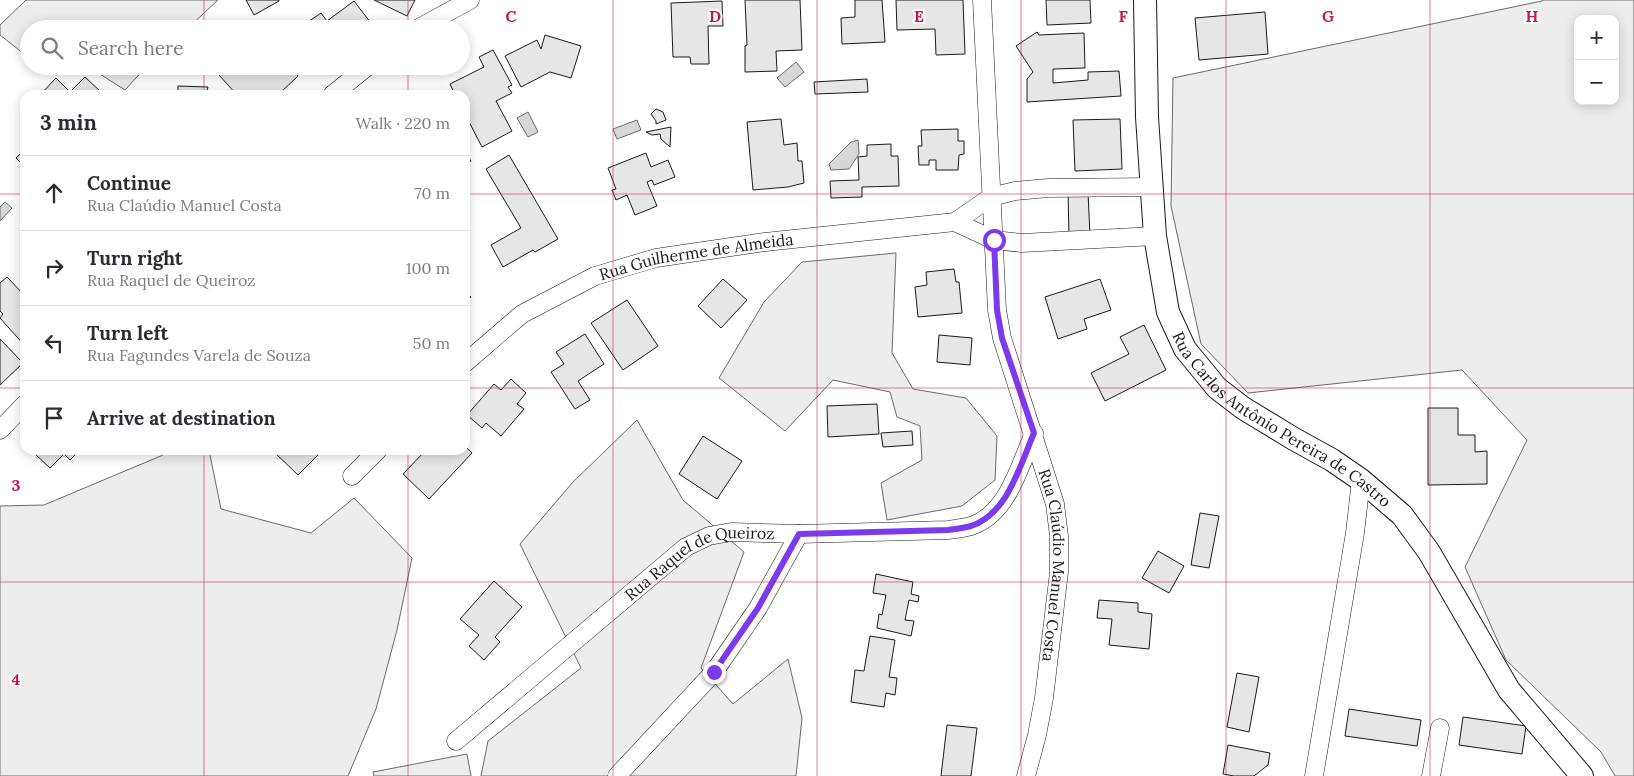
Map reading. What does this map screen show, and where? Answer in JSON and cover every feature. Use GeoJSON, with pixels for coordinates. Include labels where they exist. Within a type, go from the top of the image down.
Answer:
{"type":"FeatureCollection","features":[{"type":"Feature","properties":{"kind":"street"},"geometry":{"type":"LineString","coordinates":[[433,20],[470,0]]}},
{"type":"Feature","properties":{"kind":"street","name":"Rua Claúdio Manuel Costa"},"geometry":{"type":"LineString","coordinates":[[982,0],[997,310],[1002,338],[1034,433],[1055,504],[1059,536],[1059,572],[1044,698],[1026,776]]}},
{"type":"Feature","properties":{"kind":"street","name":"Rua Carlos Antônio Pereira de Castro"},"geometry":{"type":"LineString","coordinates":[[1145,0],[1147,117],[1155,236],[1168,312],[1185,349],[1217,388],[1243,408],[1332,460],[1361,480],[1402,515],[1429,552],[1509,690],[1582,776]]}},
{"type":"Feature","properties":{"kind":"street"},"geometry":{"type":"LineString","coordinates":[[338,90],[357,75]]}},
{"type":"Feature","properties":{"kind":"street"},"geometry":{"type":"LineString","coordinates":[[991,197],[1048,188],[1152,187]]}},
{"type":"Feature","properties":{"kind":"street","name":"Rua Guilherme de Almeida"},"geometry":{"type":"LineString","coordinates":[[470,360],[522,314],[595,276],[656,258],[765,242],[955,222],[991,197]]}},
{"type":"Feature","properties":{"kind":"street"},"geometry":{"type":"LineString","coordinates":[[955,222],[994,240],[1022,243],[1155,236]]}},
{"type":"Feature","properties":{"kind":"street"},"geometry":{"type":"LineString","coordinates":[[0,430],[20,409]]}},
{"type":"Feature","properties":{"kind":"street","name":"Rua Raquel de Queiroz"},"geometry":{"type":"LineString","coordinates":[[456,741],[686,547],[709,536],[731,532],[799,534],[948,530],[972,526],[993,514],[1006,497],[1034,433]]}},
{"type":"Feature","properties":{"kind":"street"},"geometry":{"type":"LineString","coordinates":[[352,476],[373,455]]}},
{"type":"Feature","properties":{"kind":"street"},"geometry":{"type":"LineString","coordinates":[[1314,776],[1355,533],[1361,480]]}},
{"type":"Feature","properties":{"kind":"street"},"geometry":{"type":"LineString","coordinates":[[618,776],[714,672],[758,608],[799,534]]}},
{"type":"Feature","properties":{"kind":"street"},"geometry":{"type":"LineString","coordinates":[[1431,776],[1440,728]]}},
{"type":"Feature","properties":{"kind":"shaded area"},"geometry":{"type":"Polygon","coordinates":[[[26,0],[218,0],[197,20],[20,20],[20,51],[0,35],[0,25],[26,0]]]}},
{"type":"Feature","properties":{"kind":"shaded area"},"geometry":{"type":"Polygon","coordinates":[[[1543,0],[1634,0],[1634,776],[1615,776],[1601,752],[1506,660],[1465,567],[1527,440],[1462,370],[1248,393],[1201,344],[1171,206],[1173,78],[1543,0]]]}},
{"type":"Feature","properties":{"kind":"shaded area"},"geometry":{"type":"Polygon","coordinates":[[[796,62],[804,72],[785,87],[777,78],[796,62]]]}},
{"type":"Feature","properties":{"kind":"shaded area"},"geometry":{"type":"Polygon","coordinates":[[[102,75],[139,75],[125,90],[102,75]]]}},
{"type":"Feature","properties":{"kind":"shaded area"},"geometry":{"type":"Polygon","coordinates":[[[528,112],[538,132],[528,137],[517,118],[528,112]]]}},
{"type":"Feature","properties":{"kind":"shaded area"},"geometry":{"type":"Polygon","coordinates":[[[637,120],[641,130],[617,139],[613,129],[637,120]]]}},
{"type":"Feature","properties":{"kind":"shaded area"},"geometry":{"type":"Polygon","coordinates":[[[858,140],[859,154],[849,169],[831,170],[829,164],[851,142],[858,140]]]}},
{"type":"Feature","properties":{"kind":"shaded area"},"geometry":{"type":"Polygon","coordinates":[[[5,202],[12,208],[0,221],[0,207],[5,202]]]}},
{"type":"Feature","properties":{"kind":"shaded area"},"geometry":{"type":"Polygon","coordinates":[[[896,253],[892,353],[913,389],[966,398],[997,436],[995,480],[962,506],[887,520],[881,483],[922,460],[920,426],[897,417],[890,392],[833,380],[785,431],[719,378],[764,302],[802,262],[896,253]]]}},
{"type":"Feature","properties":{"kind":"shaded area"},"geometry":{"type":"Polygon","coordinates":[[[637,420],[683,500],[744,552],[701,668],[733,704],[788,659],[802,718],[796,776],[481,776],[488,741],[581,668],[520,544],[573,482],[637,420]]]}},
{"type":"Feature","properties":{"kind":"shaded area"},"geometry":{"type":"Polygon","coordinates":[[[163,455],[210,455],[221,509],[311,533],[354,498],[412,558],[397,630],[376,709],[348,776],[0,776],[0,506],[44,505],[163,455]]]}},
{"type":"Feature","properties":{"kind":"shaded area"},"geometry":{"type":"Polygon","coordinates":[[[467,754],[471,776],[374,776],[373,772],[467,754]]]}},
{"type":"Feature","properties":{"kind":"building"},"geometry":{"type":"Polygon","coordinates":[[[246,0],[279,0],[279,1],[254,15],[246,0]]]}},
{"type":"Feature","properties":{"kind":"building"},"geometry":{"type":"Polygon","coordinates":[[[374,0],[415,0],[407,16],[374,0]]]}},
{"type":"Feature","properties":{"kind":"building"},"geometry":{"type":"Polygon","coordinates":[[[745,0],[800,0],[802,50],[776,51],[777,71],[745,72],[745,46],[747,45],[745,0]]]}},
{"type":"Feature","properties":{"kind":"building"},"geometry":{"type":"Polygon","coordinates":[[[855,0],[882,0],[885,42],[842,44],[841,18],[855,17],[855,0]]]}},
{"type":"Feature","properties":{"kind":"building"},"geometry":{"type":"Polygon","coordinates":[[[896,0],[963,0],[965,54],[936,55],[935,29],[897,30],[896,0]]]}},
{"type":"Feature","properties":{"kind":"building"},"geometry":{"type":"Polygon","coordinates":[[[1046,0],[1090,0],[1091,23],[1047,25],[1046,0]]]}},
{"type":"Feature","properties":{"kind":"building"},"geometry":{"type":"Polygon","coordinates":[[[354,1],[369,20],[328,20],[354,1]]]}},
{"type":"Feature","properties":{"kind":"building"},"geometry":{"type":"Polygon","coordinates":[[[722,1],[723,26],[708,26],[709,64],[691,64],[690,57],[673,57],[671,3],[722,1]]]}},
{"type":"Feature","properties":{"kind":"building"},"geometry":{"type":"Polygon","coordinates":[[[1265,12],[1268,54],[1199,60],[1195,18],[1265,12]]]}},
{"type":"Feature","properties":{"kind":"building"},"geometry":{"type":"Polygon","coordinates":[[[321,13],[326,20],[311,20],[321,13]]]}},
{"type":"Feature","properties":{"kind":"building"},"geometry":{"type":"Polygon","coordinates":[[[1037,32],[1039,35],[1084,33],[1085,68],[1053,69],[1053,83],[1088,80],[1088,72],[1119,71],[1121,96],[1027,102],[1027,79],[1033,72],[1016,46],[1037,32]]]}},
{"type":"Feature","properties":{"kind":"building"},"geometry":{"type":"Polygon","coordinates":[[[545,35],[581,46],[571,78],[550,72],[521,87],[505,56],[537,40],[541,49],[545,35]]]}},
{"type":"Feature","properties":{"kind":"building"},"geometry":{"type":"Polygon","coordinates":[[[493,50],[512,85],[508,87],[512,93],[496,101],[512,131],[482,147],[470,124],[470,90],[453,90],[450,84],[484,67],[479,57],[493,50]]]}},
{"type":"Feature","properties":{"kind":"building"},"geometry":{"type":"Polygon","coordinates":[[[219,75],[298,76],[283,90],[232,90],[219,75]]]}},
{"type":"Feature","properties":{"kind":"building"},"geometry":{"type":"Polygon","coordinates":[[[85,77],[99,90],[72,90],[85,77]]]}},
{"type":"Feature","properties":{"kind":"building"},"geometry":{"type":"Polygon","coordinates":[[[56,78],[68,90],[45,90],[56,78]]]}},
{"type":"Feature","properties":{"kind":"building"},"geometry":{"type":"Polygon","coordinates":[[[867,79],[868,92],[815,94],[814,82],[867,79]]]}},
{"type":"Feature","properties":{"kind":"building"},"geometry":{"type":"Polygon","coordinates":[[[178,86],[208,87],[207,90],[178,90],[178,86]]]}},
{"type":"Feature","properties":{"kind":"building"},"geometry":{"type":"Polygon","coordinates":[[[656,109],[663,112],[666,120],[656,124],[651,114],[656,109]]]}},
{"type":"Feature","properties":{"kind":"building"},"geometry":{"type":"Polygon","coordinates":[[[781,119],[784,145],[797,143],[798,161],[802,161],[804,183],[788,187],[753,190],[747,122],[781,119]]]}},
{"type":"Feature","properties":{"kind":"building"},"geometry":{"type":"Polygon","coordinates":[[[1120,119],[1122,169],[1075,171],[1073,120],[1120,119]]]}},
{"type":"Feature","properties":{"kind":"building"},"geometry":{"type":"Polygon","coordinates":[[[671,127],[670,147],[661,139],[660,134],[652,135],[646,132],[671,127]]]}},
{"type":"Feature","properties":{"kind":"building"},"geometry":{"type":"Polygon","coordinates":[[[958,129],[958,141],[964,141],[964,154],[959,155],[958,170],[936,170],[936,160],[929,160],[929,165],[919,165],[918,146],[922,146],[921,130],[958,129]]]}},
{"type":"Feature","properties":{"kind":"building"},"geometry":{"type":"Polygon","coordinates":[[[891,144],[891,156],[898,156],[899,186],[862,187],[862,197],[831,198],[830,181],[859,180],[858,157],[867,156],[867,145],[891,144]]]}},
{"type":"Feature","properties":{"kind":"building"},"geometry":{"type":"Polygon","coordinates":[[[646,153],[651,167],[668,160],[675,177],[654,185],[652,180],[647,182],[657,206],[635,215],[627,195],[616,200],[612,190],[616,189],[608,168],[646,153]]]}},
{"type":"Feature","properties":{"kind":"building"},"geometry":{"type":"Polygon","coordinates":[[[20,154],[20,162],[16,158],[20,154]]]}},
{"type":"Feature","properties":{"kind":"building"},"geometry":{"type":"Polygon","coordinates":[[[509,155],[558,239],[535,252],[533,250],[503,267],[491,245],[521,228],[486,169],[509,155]]]}},
{"type":"Feature","properties":{"kind":"building"},"geometry":{"type":"Polygon","coordinates":[[[1068,192],[1088,192],[1090,236],[1069,236],[1068,192]]]}},
{"type":"Feature","properties":{"kind":"building"},"geometry":{"type":"Polygon","coordinates":[[[954,269],[956,282],[959,282],[962,313],[918,317],[915,287],[927,285],[926,272],[954,269]]]}},
{"type":"Feature","properties":{"kind":"building"},"geometry":{"type":"Polygon","coordinates":[[[7,277],[20,291],[20,340],[0,318],[3,314],[0,311],[0,283],[7,277]]]}},
{"type":"Feature","properties":{"kind":"building"},"geometry":{"type":"Polygon","coordinates":[[[723,279],[747,300],[721,328],[698,306],[723,279]]]}},
{"type":"Feature","properties":{"kind":"building"},"geometry":{"type":"Polygon","coordinates":[[[1100,279],[1111,310],[1084,319],[1087,329],[1058,339],[1045,297],[1100,279]]]}},
{"type":"Feature","properties":{"kind":"building"},"geometry":{"type":"Polygon","coordinates":[[[627,300],[658,346],[623,370],[591,323],[627,300]]]}},
{"type":"Feature","properties":{"kind":"building"},"geometry":{"type":"Polygon","coordinates":[[[1144,325],[1166,370],[1105,401],[1091,373],[1129,354],[1120,337],[1144,325]]]}},
{"type":"Feature","properties":{"kind":"building"},"geometry":{"type":"Polygon","coordinates":[[[585,334],[604,364],[578,381],[590,400],[575,409],[551,372],[564,364],[556,352],[585,334]]]}},
{"type":"Feature","properties":{"kind":"building"},"geometry":{"type":"Polygon","coordinates":[[[939,335],[972,338],[970,365],[937,362],[939,335]]]}},
{"type":"Feature","properties":{"kind":"building"},"geometry":{"type":"Polygon","coordinates":[[[0,339],[20,360],[20,366],[0,385],[0,339]]]}},
{"type":"Feature","properties":{"kind":"building"},"geometry":{"type":"Polygon","coordinates":[[[511,379],[526,393],[517,404],[524,409],[501,436],[486,423],[482,428],[470,418],[470,412],[494,384],[501,390],[511,379]]]}},
{"type":"Feature","properties":{"kind":"building"},"geometry":{"type":"Polygon","coordinates":[[[877,404],[879,434],[828,437],[827,406],[877,404]]]}},
{"type":"Feature","properties":{"kind":"building"},"geometry":{"type":"Polygon","coordinates":[[[1428,408],[1458,408],[1458,435],[1475,435],[1475,452],[1487,451],[1487,484],[1428,485],[1428,408]]]}},
{"type":"Feature","properties":{"kind":"building"},"geometry":{"type":"Polygon","coordinates":[[[912,431],[913,445],[883,447],[881,433],[912,431]]]}},
{"type":"Feature","properties":{"kind":"building"},"geometry":{"type":"Polygon","coordinates":[[[703,436],[742,461],[717,499],[679,474],[703,436]]]}},
{"type":"Feature","properties":{"kind":"building"},"geometry":{"type":"Polygon","coordinates":[[[470,451],[472,453],[429,499],[403,474],[421,455],[470,455],[470,451]]]}},
{"type":"Feature","properties":{"kind":"building"},"geometry":{"type":"Polygon","coordinates":[[[36,455],[63,455],[50,468],[36,455]]]}},
{"type":"Feature","properties":{"kind":"building"},"geometry":{"type":"Polygon","coordinates":[[[65,455],[75,455],[70,460],[65,455]]]}},
{"type":"Feature","properties":{"kind":"building"},"geometry":{"type":"Polygon","coordinates":[[[277,455],[318,455],[298,475],[277,455]]]}},
{"type":"Feature","properties":{"kind":"building"},"geometry":{"type":"Polygon","coordinates":[[[1200,513],[1219,516],[1209,568],[1191,565],[1200,513]]]}},
{"type":"Feature","properties":{"kind":"building"},"geometry":{"type":"Polygon","coordinates":[[[1158,551],[1184,566],[1169,593],[1142,578],[1158,551]]]}},
{"type":"Feature","properties":{"kind":"building"},"geometry":{"type":"Polygon","coordinates":[[[876,574],[913,582],[911,594],[919,596],[918,602],[909,600],[905,620],[914,621],[911,636],[877,628],[879,614],[882,615],[886,595],[873,593],[876,574]]]}},
{"type":"Feature","properties":{"kind":"building"},"geometry":{"type":"Polygon","coordinates":[[[494,581],[522,607],[495,637],[500,642],[484,660],[469,646],[479,635],[460,619],[494,581]]]}},
{"type":"Feature","properties":{"kind":"building"},"geometry":{"type":"Polygon","coordinates":[[[1099,600],[1138,603],[1138,612],[1152,614],[1149,649],[1109,645],[1112,619],[1097,618],[1099,600]]]}},
{"type":"Feature","properties":{"kind":"building"},"geometry":{"type":"Polygon","coordinates":[[[870,636],[895,640],[889,677],[897,678],[895,695],[886,693],[884,707],[851,702],[855,670],[864,671],[870,636]]]}},
{"type":"Feature","properties":{"kind":"building"},"geometry":{"type":"Polygon","coordinates":[[[1237,673],[1259,677],[1249,732],[1227,727],[1237,673]]]}},
{"type":"Feature","properties":{"kind":"building"},"geometry":{"type":"Polygon","coordinates":[[[1349,709],[1421,720],[1417,746],[1345,736],[1349,709]]]}},
{"type":"Feature","properties":{"kind":"building"},"geometry":{"type":"Polygon","coordinates":[[[1463,717],[1526,726],[1522,754],[1459,745],[1463,717]]]}},
{"type":"Feature","properties":{"kind":"building"},"geometry":{"type":"Polygon","coordinates":[[[947,725],[977,728],[971,776],[941,776],[947,725]]]}},
{"type":"Feature","properties":{"kind":"building"},"geometry":{"type":"Polygon","coordinates":[[[1228,745],[1270,753],[1268,765],[1254,776],[1223,774],[1228,745]]]}},
{"type":"Feature","properties":{"kind":"route"},"geometry":{"type":"LineString","coordinates":[[714,672],[758,608],[799,534],[948,530],[972,526],[993,514],[1006,497],[1034,433],[1002,338],[997,310],[994,240]]}}]}
